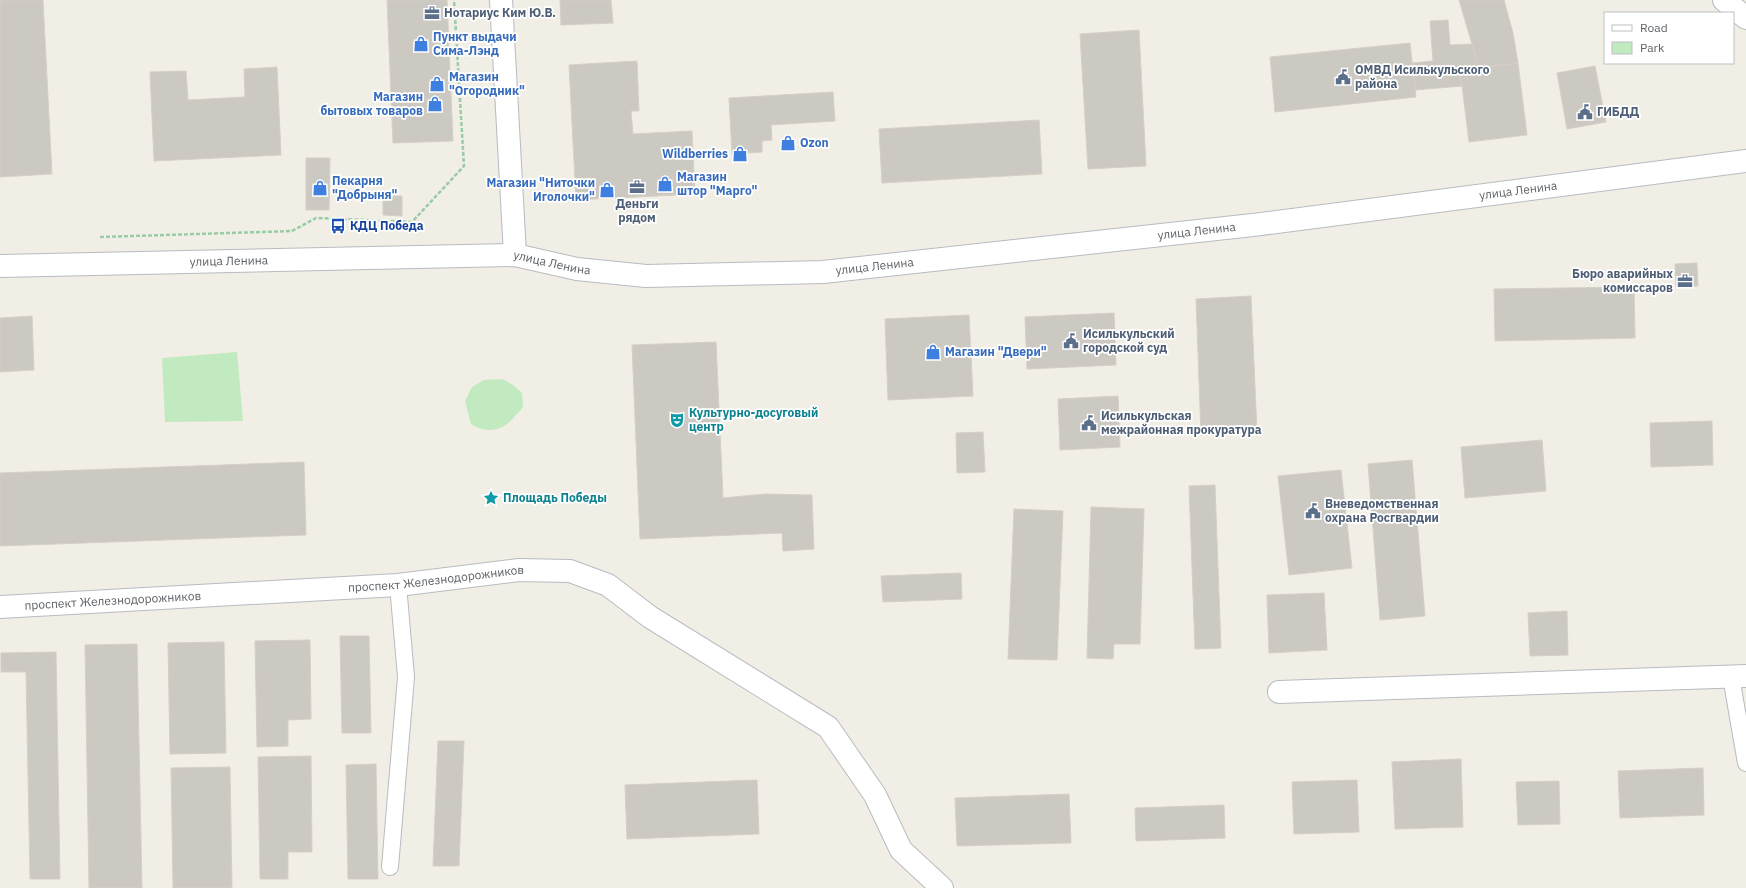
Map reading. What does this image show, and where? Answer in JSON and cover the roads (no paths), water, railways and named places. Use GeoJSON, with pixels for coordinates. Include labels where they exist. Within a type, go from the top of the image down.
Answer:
{"type":"FeatureCollection","features":[{"type":"Feature","properties":{"kind":"street"},"geometry":{"type":"LineString","coordinates":[[501,0],[515,255]]}},
{"type":"Feature","properties":{"kind":"street"},"geometry":{"type":"LineString","coordinates":[[1724,0],[1746,18]]}},
{"type":"Feature","properties":{"kind":"street","name":"улица Ленина"},"geometry":{"type":"LineString","coordinates":[[0,266],[515,255],[577,269],[646,276],[822,272],[1253,225],[1746,161]]}},
{"type":"Feature","properties":{"kind":"street","name":"проспект Железнодорожников"},"geometry":{"type":"LineString","coordinates":[[0,607],[398,585],[519,570],[570,571],[608,585],[650,617],[828,727],[875,795],[901,850],[942,888]]}},
{"type":"Feature","properties":{"kind":"street"},"geometry":{"type":"LineString","coordinates":[[1279,692],[1739,676]]}},
{"type":"Feature","properties":{"kind":"lane"},"geometry":{"type":"LineString","coordinates":[[390,867],[406,677],[398,585]]}},
{"type":"Feature","properties":{"kind":"lane"},"geometry":{"type":"LineString","coordinates":[[1739,676],[1746,763]]}},
{"type":"Feature","properties":{"kind":"place","name":"Нотариус Ким Ю.В."},"geometry":{"type":"Point","coordinates":[432,13]}},
{"type":"Feature","properties":{"kind":"place","name":"Пункт выдачи Сима-Лэнд"},"geometry":{"type":"Point","coordinates":[421,44]}},
{"type":"Feature","properties":{"kind":"place","name":"ОМВД Исилькульского района"},"geometry":{"type":"Point","coordinates":[1343,77]}},
{"type":"Feature","properties":{"kind":"place","name":"Магазин \"Огородник\""},"geometry":{"type":"Point","coordinates":[437,84]}},
{"type":"Feature","properties":{"kind":"place","name":"Магазин бытовых товаров"},"geometry":{"type":"Point","coordinates":[435,104]}},
{"type":"Feature","properties":{"kind":"place","name":"ГИБДД"},"geometry":{"type":"Point","coordinates":[1585,112]}},
{"type":"Feature","properties":{"kind":"place","name":"Ozon"},"geometry":{"type":"Point","coordinates":[788,143]}},
{"type":"Feature","properties":{"kind":"place","name":"Wildberries"},"geometry":{"type":"Point","coordinates":[740,154]}},
{"type":"Feature","properties":{"kind":"place","name":"Магазин штор \"Марго\""},"geometry":{"type":"Point","coordinates":[665,184]}},
{"type":"Feature","properties":{"kind":"place","name":"Деньги рядом"},"geometry":{"type":"Point","coordinates":[637,187]}},
{"type":"Feature","properties":{"kind":"place","name":"Пекарня \"Добрыня\""},"geometry":{"type":"Point","coordinates":[320,188]}},
{"type":"Feature","properties":{"kind":"place","name":"Магазин \"Ниточки Иголочки\""},"geometry":{"type":"Point","coordinates":[607,190]}},
{"type":"Feature","properties":{"kind":"place","name":"КДЦ Победа"},"geometry":{"type":"Point","coordinates":[338,226]}},
{"type":"Feature","properties":{"kind":"place","name":"Бюро аварийных комиссаров"},"geometry":{"type":"Point","coordinates":[1685,281]}},
{"type":"Feature","properties":{"kind":"place","name":"Исилькульский городской суд"},"geometry":{"type":"Point","coordinates":[1071,341]}},
{"type":"Feature","properties":{"kind":"place","name":"Магазин \"Двери\""},"geometry":{"type":"Point","coordinates":[933,352]}},
{"type":"Feature","properties":{"kind":"place","name":"Культурно-досуговый центр"},"geometry":{"type":"Point","coordinates":[677,420]}},
{"type":"Feature","properties":{"kind":"place","name":"Исилькульская межрайонная прокуратура"},"geometry":{"type":"Point","coordinates":[1089,423]}},
{"type":"Feature","properties":{"kind":"place","name":"Площадь Победы"},"geometry":{"type":"Point","coordinates":[491,498]}},
{"type":"Feature","properties":{"kind":"place","name":"Вневедомственная охрана Росгвардии"},"geometry":{"type":"Point","coordinates":[1313,511]}}]}
